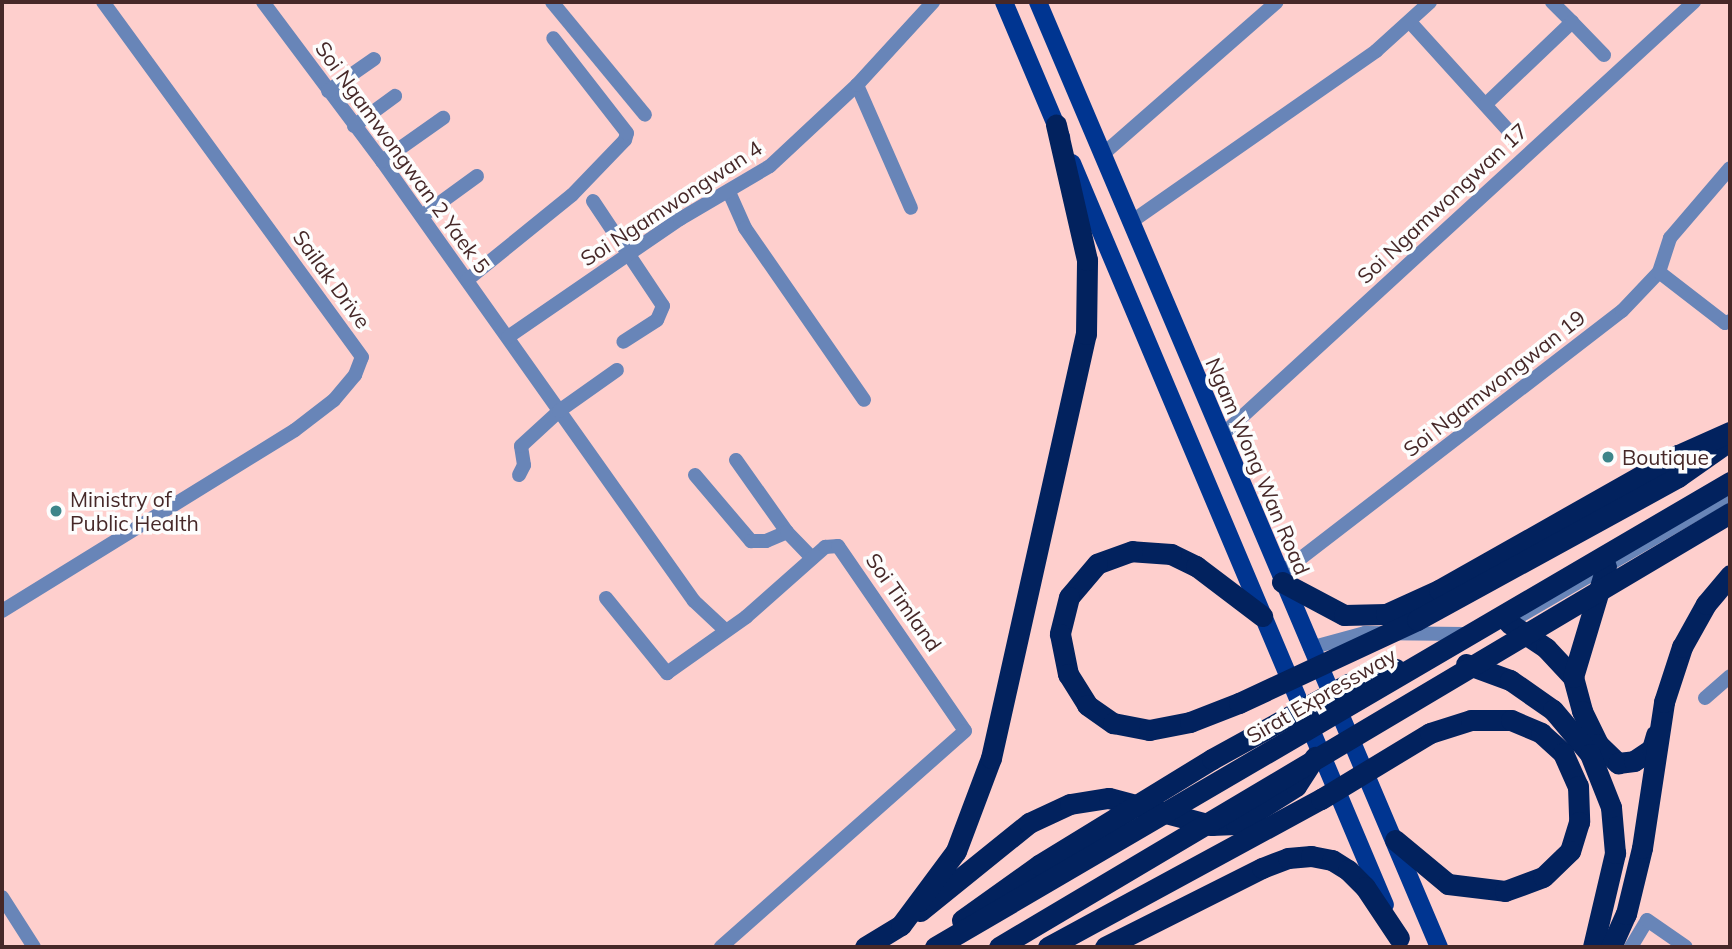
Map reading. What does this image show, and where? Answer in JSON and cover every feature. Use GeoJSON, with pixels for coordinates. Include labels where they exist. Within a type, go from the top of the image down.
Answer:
{"type":"FeatureCollection","features":[{"type":"Feature","properties":{"kind":"highway"},"geometry":{"type":"LineString","coordinates":[[901,925],[956,851],[991,758],[1086,334],[1087,260],[1056,125]]}},
{"type":"Feature","properties":{"kind":"highway"},"geometry":{"type":"LineString","coordinates":[[1280,578],[1344,615],[1386,614],[1439,590],[1678,455],[1730,432]]}},
{"type":"Feature","properties":{"kind":"highway"},"geometry":{"type":"LineString","coordinates":[[1262,616],[1196,566],[1171,554],[1132,551],[1097,564],[1069,597],[1060,634],[1068,674],[1087,705],[1113,723],[1149,730],[1190,722],[1417,620],[1678,477],[1730,440]]}},
{"type":"Feature","properties":{"kind":"highway","name":"Sirat Expressway"},"geometry":{"type":"LineString","coordinates":[[935,947],[1730,482]]}},
{"type":"Feature","properties":{"kind":"highway"},"geometry":{"type":"LineString","coordinates":[[999,947],[1730,513]]}},
{"type":"Feature","properties":{"kind":"highway"},"geometry":{"type":"LineString","coordinates":[[1573,677],[1606,567]]}},
{"type":"Feature","properties":{"kind":"highway"},"geometry":{"type":"LineString","coordinates":[[1509,623],[1546,648],[1573,677],[1582,711],[1598,744],[1618,763],[1634,761],[1652,749],[1682,647],[1706,604],[1730,575]]}},
{"type":"Feature","properties":{"kind":"highway"},"geometry":{"type":"LineString","coordinates":[[928,947],[1019,879],[1105,823],[1283,719],[1348,684],[1389,670],[1449,661],[1480,667],[1510,680],[1553,710],[1590,754],[1611,807],[1615,853],[1593,947]]}},
{"type":"Feature","properties":{"kind":"highway"},"geometry":{"type":"LineString","coordinates":[[1611,947],[1626,914],[1642,848],[1664,702]]}},
{"type":"Feature","properties":{"kind":"highway"},"geometry":{"type":"LineString","coordinates":[[1048,947],[1321,799],[1430,733],[1471,720],[1511,720],[1541,733],[1563,753],[1578,786],[1579,822],[1570,851],[1543,877],[1505,891],[1448,884],[1395,840]]}},
{"type":"Feature","properties":{"kind":"highway"},"geometry":{"type":"LineString","coordinates":[[865,947],[901,925],[976,870],[1029,823],[1070,804],[1109,798],[1211,825],[1236,824],[1296,786],[1319,750]]}},
{"type":"Feature","properties":{"kind":"highway"},"geometry":{"type":"LineString","coordinates":[[1105,947],[1262,868],[1288,858],[1311,856],[1332,860],[1348,870],[1365,887],[1401,943]]}},
{"type":"Feature","properties":{"kind":"main road"},"geometry":{"type":"LineString","coordinates":[[1004,2],[1401,943]]}},
{"type":"Feature","properties":{"kind":"main road","name":"Ngam Wong Wan Road"},"geometry":{"type":"LineString","coordinates":[[1038,2],[1280,578],[1439,947]]}},
{"type":"Feature","properties":{"kind":"street","name":"Sailak Drive"},"geometry":{"type":"LineString","coordinates":[[2,611],[295,430],[341,393],[355,375],[362,357],[103,2]]}},
{"type":"Feature","properties":{"kind":"street","name":"Soi Ngamwongwan 2 Yaek 5"},"geometry":{"type":"LineString","coordinates":[[263,2],[382,160],[508,337]]}},
{"type":"Feature","properties":{"kind":"street"},"geometry":{"type":"LineString","coordinates":[[552,2],[645,115]]}},
{"type":"Feature","properties":{"kind":"street","name":"Soi Ngamwongwan 4"},"geometry":{"type":"LineString","coordinates":[[508,337],[628,256],[770,166],[857,85],[933,2]]}},
{"type":"Feature","properties":{"kind":"street"},"geometry":{"type":"LineString","coordinates":[[1102,155],[1277,2]]}},
{"type":"Feature","properties":{"kind":"street"},"geometry":{"type":"LineString","coordinates":[[1131,222],[1410,22],[1430,2]]}},
{"type":"Feature","properties":{"kind":"street"},"geometry":{"type":"LineString","coordinates":[[1552,2],[1604,55]]}},
{"type":"Feature","properties":{"kind":"street","name":"Soi Ngamwongwan 17"},"geometry":{"type":"LineString","coordinates":[[1221,436],[1694,2]]}},
{"type":"Feature","properties":{"kind":"street"},"geometry":{"type":"LineString","coordinates":[[1410,22],[1507,129]]}},
{"type":"Feature","properties":{"kind":"street"},"geometry":{"type":"LineString","coordinates":[[1486,104],[1572,22]]}},
{"type":"Feature","properties":{"kind":"street"},"geometry":{"type":"LineString","coordinates":[[467,279],[572,195],[625,140],[627,133],[553,38]]}},
{"type":"Feature","properties":{"kind":"street"},"geometry":{"type":"LineString","coordinates":[[328,91],[374,59]]}},
{"type":"Feature","properties":{"kind":"street"},"geometry":{"type":"LineString","coordinates":[[857,85],[911,208]]}},
{"type":"Feature","properties":{"kind":"street"},"geometry":{"type":"LineString","coordinates":[[354,126],[395,96]]}},
{"type":"Feature","properties":{"kind":"street"},"geometry":{"type":"LineString","coordinates":[[382,160],[443,118]]}},
{"type":"Feature","properties":{"kind":"street"},"geometry":{"type":"LineString","coordinates":[[1730,168],[1670,238],[1659,272],[1725,323],[1730,321]]}},
{"type":"Feature","properties":{"kind":"street"},"geometry":{"type":"LineString","coordinates":[[422,216],[477,176]]}},
{"type":"Feature","properties":{"kind":"street"},"geometry":{"type":"LineString","coordinates":[[729,192],[745,228],[864,400]]}},
{"type":"Feature","properties":{"kind":"street"},"geometry":{"type":"LineString","coordinates":[[593,201],[663,312],[624,342]]}},
{"type":"Feature","properties":{"kind":"street","name":"Soi Ngamwongwan 19"},"geometry":{"type":"LineString","coordinates":[[1280,578],[1622,311],[1659,272]]}},
{"type":"Feature","properties":{"kind":"street"},"geometry":{"type":"LineString","coordinates":[[508,337],[700,608],[725,630]]}},
{"type":"Feature","properties":{"kind":"street"},"geometry":{"type":"LineString","coordinates":[[519,475],[524,465],[521,446],[559,411],[617,370]]}},
{"type":"Feature","properties":{"kind":"street"},"geometry":{"type":"LineString","coordinates":[[736,460],[787,533],[811,558]]}},
{"type":"Feature","properties":{"kind":"street"},"geometry":{"type":"LineString","coordinates":[[695,475],[751,541],[766,541],[787,533]]}},
{"type":"Feature","properties":{"kind":"street"},"geometry":{"type":"LineString","coordinates":[[1310,648],[1365,633],[1459,635],[1509,623],[1730,494]]}},
{"type":"Feature","properties":{"kind":"street","name":"Soi Timland"},"geometry":{"type":"LineString","coordinates":[[606,598],[667,673],[725,630],[825,547],[838,546],[965,731],[721,947]]}},
{"type":"Feature","properties":{"kind":"street"},"geometry":{"type":"LineString","coordinates":[[1704,698],[1730,676]]}},
{"type":"Feature","properties":{"kind":"street"},"geometry":{"type":"LineString","coordinates":[[2,897],[34,947]]}},
{"type":"Feature","properties":{"kind":"street"},"geometry":{"type":"LineString","coordinates":[[1631,947],[1647,920],[1686,947]]}},
{"type":"Feature","properties":{"kind":"place","name":"Boutique"},"geometry":{"type":"Point","coordinates":[1608,457]}},
{"type":"Feature","properties":{"kind":"place","name":"Ministry of Public Health"},"geometry":{"type":"Point","coordinates":[56,511]}}]}
